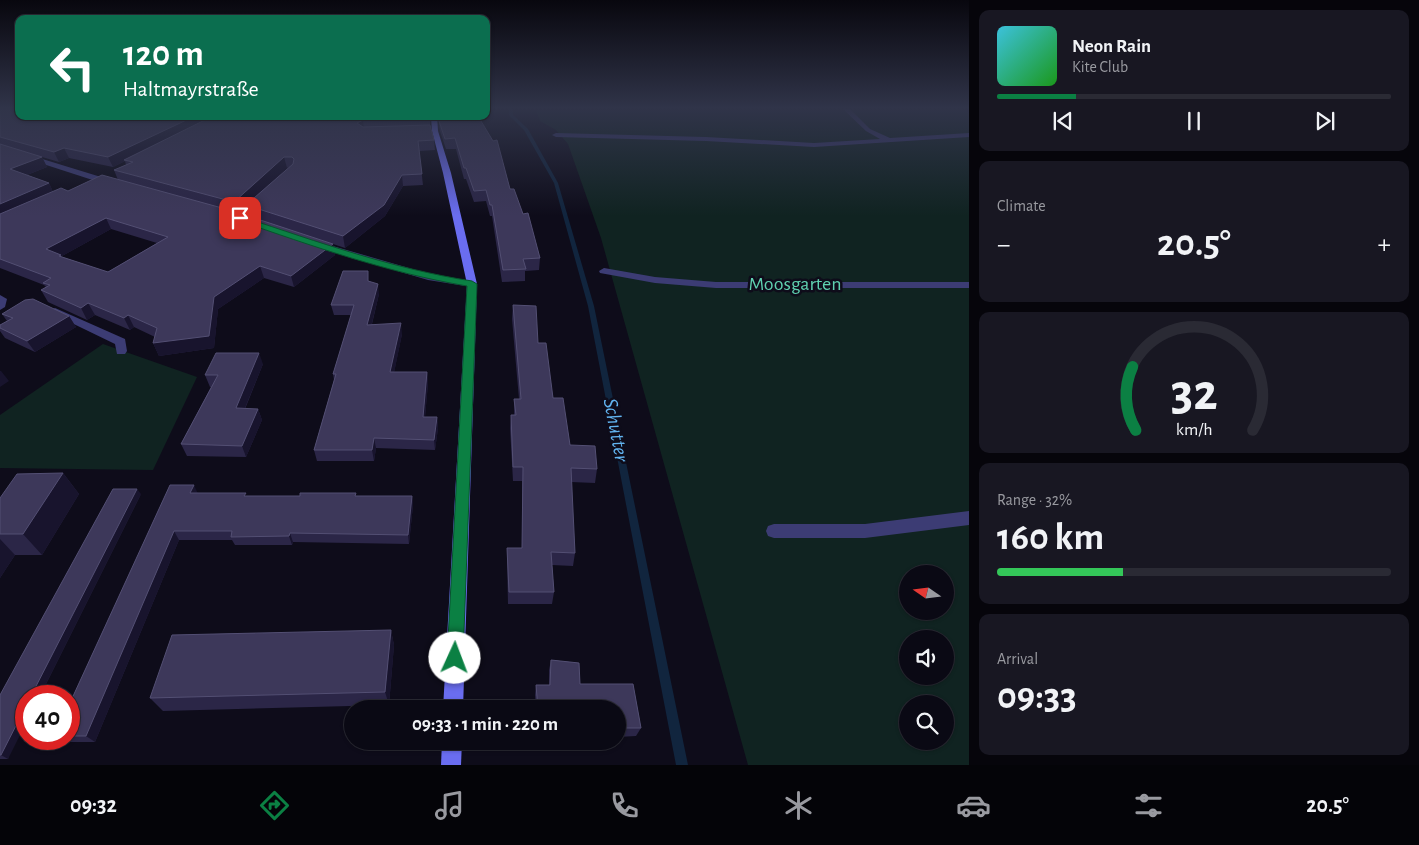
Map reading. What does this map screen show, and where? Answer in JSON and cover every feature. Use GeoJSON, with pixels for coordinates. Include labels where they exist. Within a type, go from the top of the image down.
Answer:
{"type":"FeatureCollection","features":[{"type":"Feature","properties":{"kind":"street"},"geometry":{"type":"LineString","coordinates":[[435,145],[447,174],[472,284],[453,700]]}},
{"type":"Feature","properties":{"kind":"street"},"geometry":{"type":"LineString","coordinates":[[0,148],[117,184]]}},
{"type":"Feature","properties":{"kind":"street"},"geometry":{"type":"LineString","coordinates":[[90,183],[108,175]]}},
{"type":"Feature","properties":{"kind":"street"},"geometry":{"type":"LineString","coordinates":[[312,243],[432,278],[472,284]]}},
{"type":"Feature","properties":{"kind":"street"},"geometry":{"type":"LineString","coordinates":[[604,271],[655,280],[716,285],[969,284]]}},
{"type":"Feature","properties":{"kind":"street"},"geometry":{"type":"LineString","coordinates":[[0,298],[2,299],[3,311]]}},
{"type":"Feature","properties":{"kind":"street"},"geometry":{"type":"LineString","coordinates":[[41,304],[122,342],[121,350]]}},
{"type":"Feature","properties":{"kind":"street"},"geometry":{"type":"LineString","coordinates":[[774,531],[865,532],[969,518]]}},
{"type":"Feature","properties":{"kind":"street"},"geometry":{"type":"LineString","coordinates":[[451,765],[452,750]]}},
{"type":"Feature","properties":{"kind":"green space","name":"Moosgarten"},"geometry":{"type":"Polygon","coordinates":[[[568,145],[969,145],[969,765],[748,765],[601,238],[568,145]]]}},
{"type":"Feature","properties":{"kind":"green space"},"geometry":{"type":"Polygon","coordinates":[[[103,344],[197,377],[153,470],[0,468],[0,415],[103,344]]]}},
{"type":"Feature","properties":{"kind":"building"},"geometry":{"type":"Polygon","coordinates":[[[0,145],[42,157],[10,169],[49,183],[0,204],[0,145]]]}},
{"type":"Feature","properties":{"kind":"building"},"geometry":{"type":"Polygon","coordinates":[[[28,145],[134,145],[108,157],[64,148],[54,152],[28,145]]]}},
{"type":"Feature","properties":{"kind":"building"},"geometry":{"type":"Polygon","coordinates":[[[155,145],[418,145],[422,174],[402,175],[384,205],[343,236],[246,205],[293,164],[294,159],[292,157],[284,157],[234,202],[114,170],[133,162],[124,160],[155,145]]]}},
{"type":"Feature","properties":{"kind":"building"},"geometry":{"type":"Polygon","coordinates":[[[457,145],[498,145],[510,189],[514,189],[523,214],[528,213],[540,258],[523,259],[526,269],[503,270],[492,205],[490,205],[486,190],[474,191],[466,168],[464,168],[457,145]]]}},
{"type":"Feature","properties":{"kind":"building"},"geometry":{"type":"Polygon","coordinates":[[[102,175],[233,211],[333,244],[291,276],[260,266],[214,297],[209,336],[153,343],[157,328],[128,315],[124,318],[88,303],[81,308],[41,290],[50,285],[43,283],[51,278],[0,259],[0,214],[61,188],[68,191],[102,175]],[[106,218],[46,249],[61,255],[59,256],[108,272],[168,237],[106,218]]]}},
{"type":"Feature","properties":{"kind":"building"},"geometry":{"type":"Polygon","coordinates":[[[343,271],[368,271],[368,281],[378,284],[367,325],[401,323],[390,372],[427,372],[423,417],[437,417],[434,440],[374,438],[372,450],[314,450],[336,374],[333,374],[354,305],[331,305],[343,271]]]}},
{"type":"Feature","properties":{"kind":"building"},"geometry":{"type":"Polygon","coordinates":[[[33,299],[69,316],[27,341],[0,328],[0,325],[13,318],[2,314],[25,300],[33,299]]]}},
{"type":"Feature","properties":{"kind":"building"},"geometry":{"type":"Polygon","coordinates":[[[513,305],[536,306],[538,343],[546,343],[553,398],[563,398],[570,445],[595,446],[597,469],[571,468],[575,553],[551,552],[554,592],[509,592],[507,548],[522,548],[523,467],[513,467],[511,415],[516,415],[514,399],[521,399],[513,305]]]}},
{"type":"Feature","properties":{"kind":"building"},"geometry":{"type":"Polygon","coordinates":[[[216,353],[259,353],[236,408],[258,409],[242,446],[181,444],[218,375],[205,375],[216,353]]]}},
{"type":"Feature","properties":{"kind":"building"},"geometry":{"type":"Polygon","coordinates":[[[63,473],[23,534],[0,534],[0,498],[17,474],[63,473]]]}},
{"type":"Feature","properties":{"kind":"building"},"geometry":{"type":"Polygon","coordinates":[[[170,485],[194,485],[190,493],[246,493],[244,496],[356,493],[355,496],[412,496],[408,535],[290,533],[289,536],[231,537],[232,531],[174,531],[86,736],[80,736],[80,685],[78,685],[170,485]]]}},
{"type":"Feature","properties":{"kind":"building"},"geometry":{"type":"Polygon","coordinates":[[[113,489],[137,489],[37,685],[15,685],[15,728],[1,755],[0,695],[113,489]]]}},
{"type":"Feature","properties":{"kind":"building"},"geometry":{"type":"Polygon","coordinates":[[[391,630],[385,692],[150,698],[172,635],[391,630]]]}},
{"type":"Feature","properties":{"kind":"building"},"geometry":{"type":"Polygon","coordinates":[[[551,660],[579,663],[580,684],[633,684],[641,728],[626,728],[626,700],[537,700],[536,685],[550,685],[551,660]]]}},
{"type":"Feature","properties":{"kind":"waterway","name":"Schutter"},"geometry":{"type":"LineString","coordinates":[[535,145],[556,183],[591,306],[682,765]]}},
{"type":"Feature","properties":{"kind":"route"},"geometry":{"type":"LineString","coordinates":[[240,218],[321,246],[432,278],[472,284],[455,658]]}}]}
